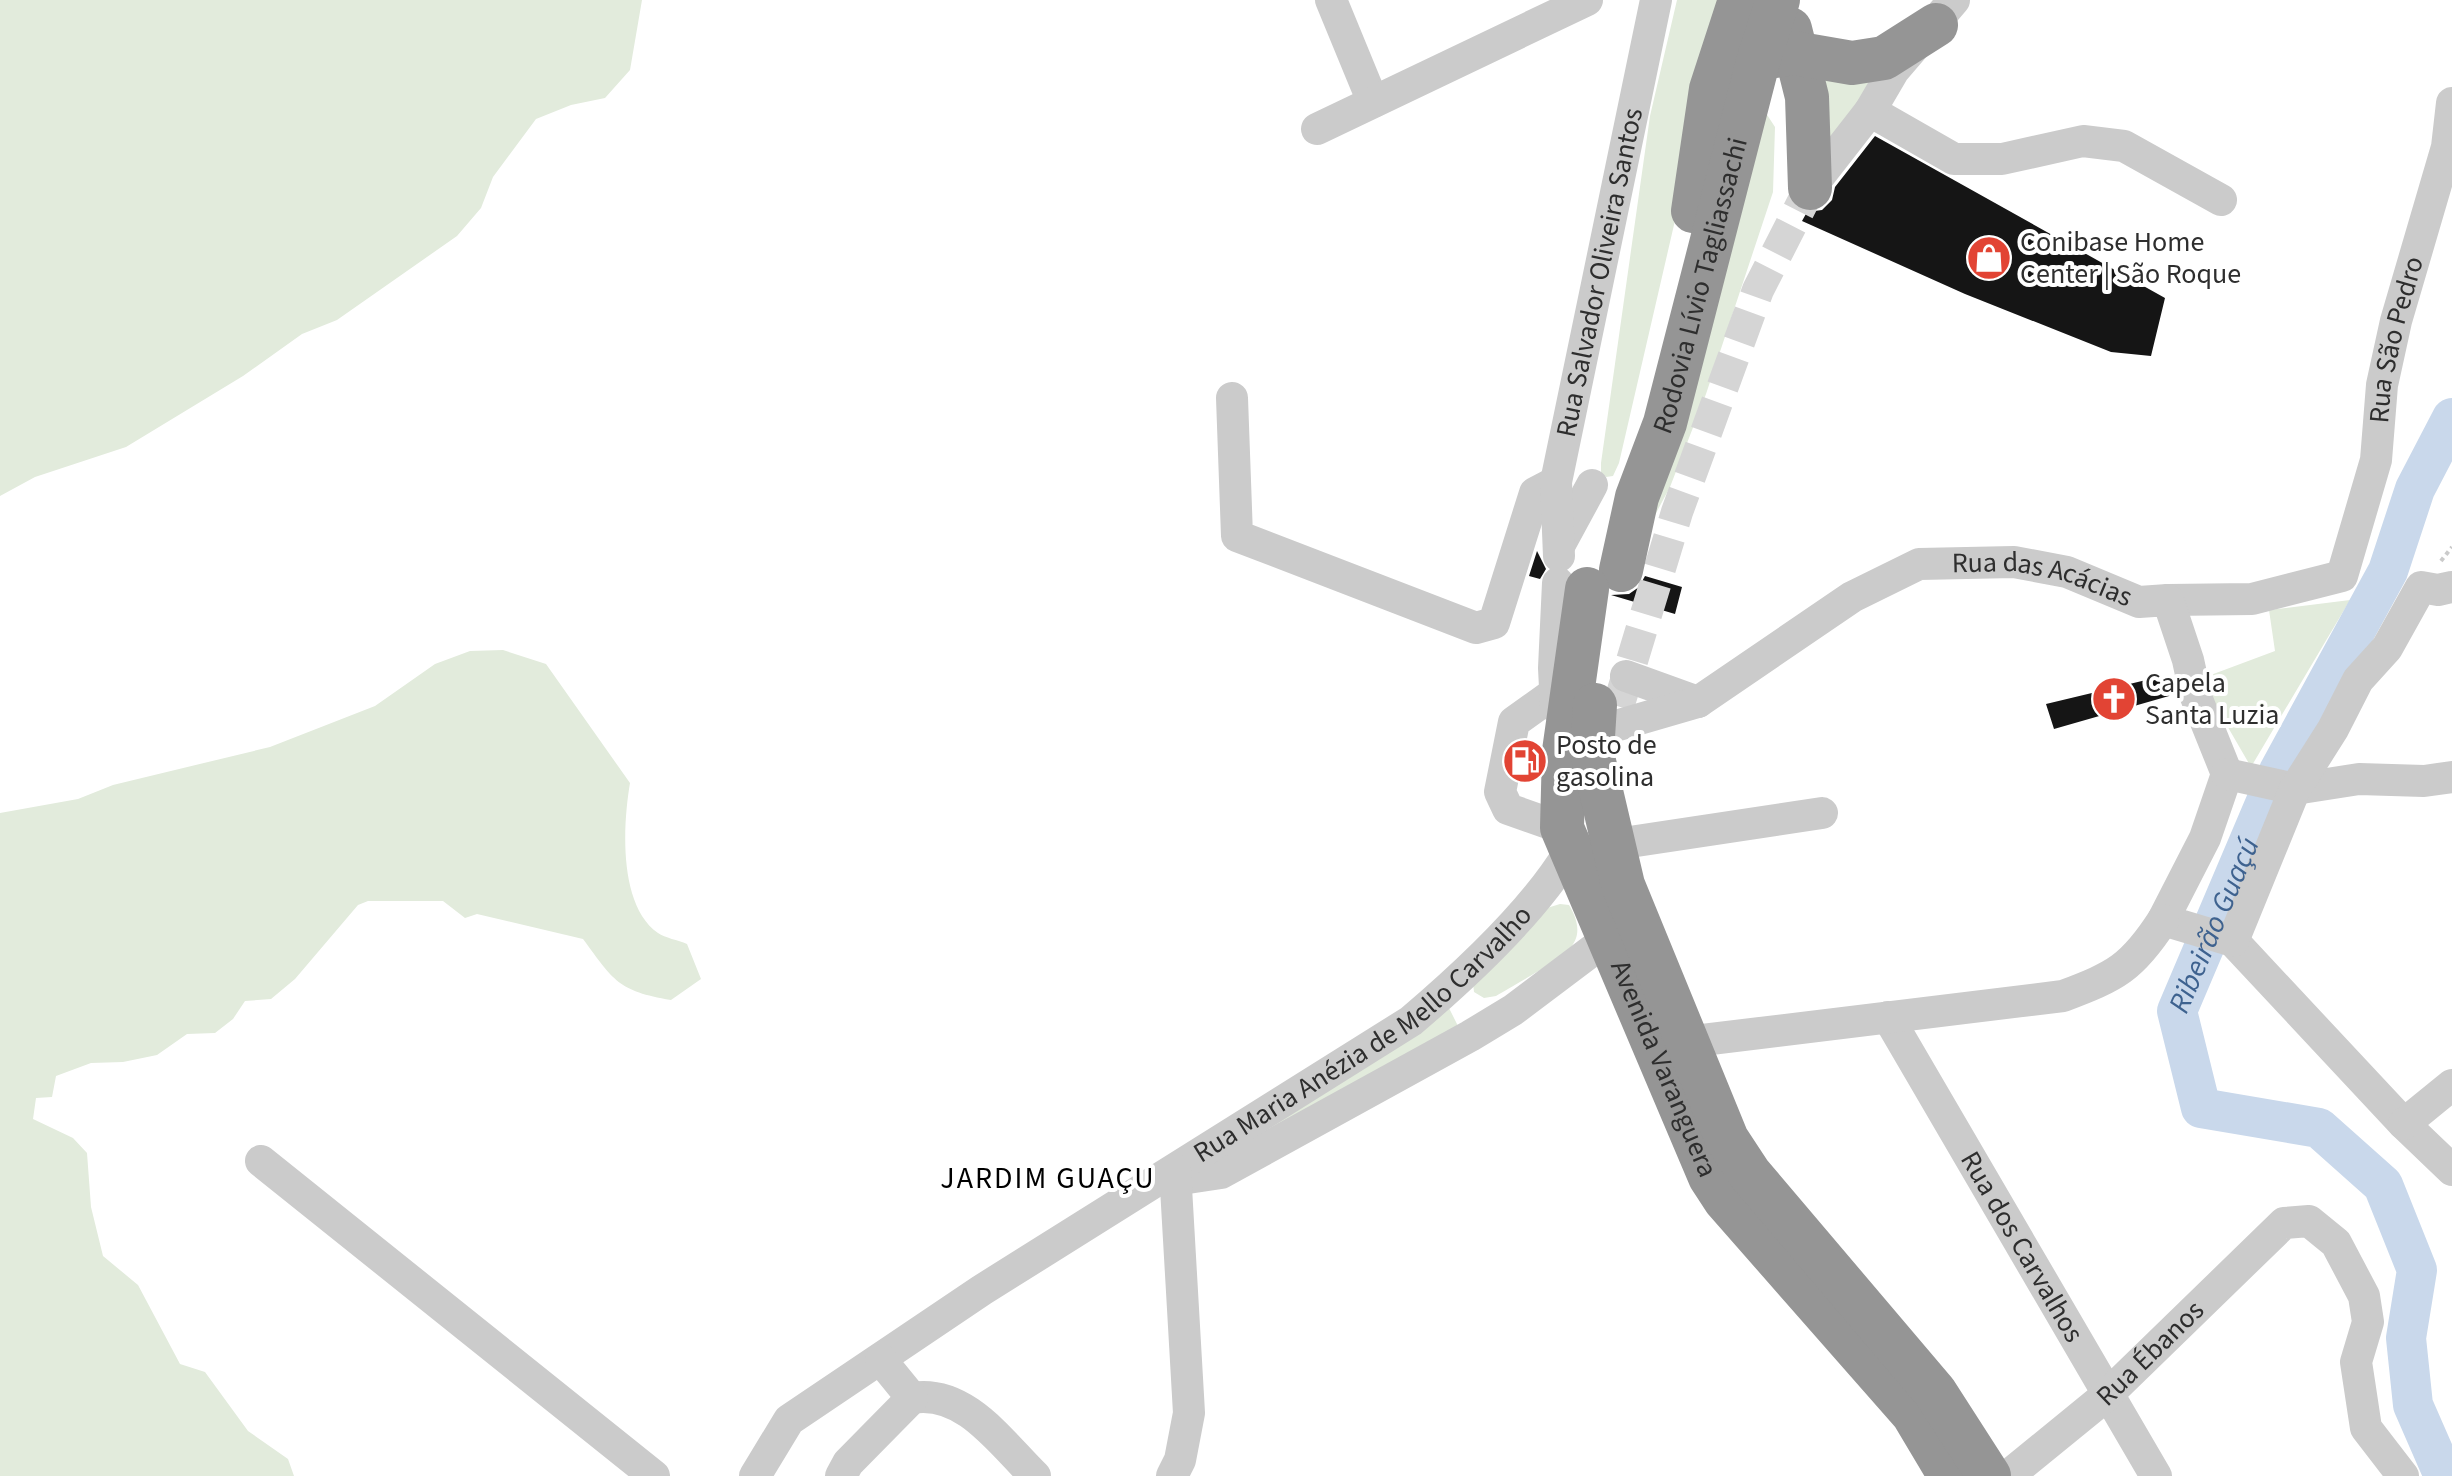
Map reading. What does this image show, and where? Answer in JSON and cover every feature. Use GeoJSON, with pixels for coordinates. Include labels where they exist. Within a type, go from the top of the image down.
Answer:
{"type":"FeatureCollection","features":[{"type":"Feature","properties":{"kind":"highway","name":"Rodovia Lívio Tagliassachi"},"geometry":{"type":"LineString","coordinates":[[1584,572],[1604,487],[1696,198],[1711,89],[1740,0]]}},
{"type":"Feature","properties":{"kind":"highway","name":"Rodovia Lívio Tagliassachi"},"geometry":{"type":"LineString","coordinates":[[1584,572],[1637,497],[1665,423],[1776,56],[1778,0]]}},
{"type":"Feature","properties":{"kind":"highway"},"geometry":{"type":"LineString","coordinates":[[1786,0],[1776,56],[1807,97],[1810,188]]}},
{"type":"Feature","properties":{"kind":"highway"},"geometry":{"type":"LineString","coordinates":[[1711,89],[1726,67],[1776,56],[1852,63],[1884,58],[1945,12]]}},
{"type":"Feature","properties":{"kind":"highway","name":"Avenida Varanguera"},"geometry":{"type":"LineString","coordinates":[[1584,572],[1564,751],[1566,840],[1686,1042],[1727,1139],[1750,1174],[1935,1392],[1989,1476]]}},
{"type":"Feature","properties":{"kind":"highway","name":"Avenida Varanguera"},"geometry":{"type":"LineString","coordinates":[[1584,572],[1597,661],[1592,753],[1623,885],[1623,934],[1710,1177],[1725,1200],[1913,1414],[1950,1476]]}},
{"type":"Feature","properties":{"kind":"street"},"geometry":{"type":"LineString","coordinates":[[1331,0],[1373,102]]}},
{"type":"Feature","properties":{"kind":"street"},"geometry":{"type":"LineString","coordinates":[[1317,129],[1587,0]]}},
{"type":"Feature","properties":{"kind":"street","name":"Rua Salvador Oliveira Santos"},"geometry":{"type":"LineString","coordinates":[[1564,751],[1556,692],[1584,572],[1556,482],[1656,0]]}},
{"type":"Feature","properties":{"kind":"street"},"geometry":{"type":"LineString","coordinates":[[1810,188],[1870,111],[1894,70],[1945,12]]}},
{"type":"Feature","properties":{"kind":"street","name":"Rua São Pedro"},"geometry":{"type":"LineString","coordinates":[[2168,600],[2252,599],[2342,576],[2376,460],[2382,385],[2396,321],[2447,147],[2452,103]]}},
{"type":"Feature","properties":{"kind":"street"},"geometry":{"type":"LineString","coordinates":[[1870,111],[1954,159],[2002,159],[2083,141],[2124,146],[2221,200]]}},
{"type":"Feature","properties":{"kind":"street"},"geometry":{"type":"LineString","coordinates":[[1232,398],[1237,536],[1476,628],[1494,623],[1535,493],[1556,482],[1604,487]]}},
{"type":"Feature","properties":{"kind":"street","name":"Rua das Acácias"},"geometry":{"type":"LineString","coordinates":[[1612,727],[1698,702],[1852,597],[1919,564],[2014,562],[2067,572],[2139,602],[2168,600],[2188,660],[2196,697],[2227,774]]}},
{"type":"Feature","properties":{"kind":"street"},"geometry":{"type":"LineString","coordinates":[[1686,1042],[2063,996],[2110,978],[2141,954],[2200,931],[2279,786],[2333,729],[2358,680],[2436,587]]}},
{"type":"Feature","properties":{"kind":"street"},"geometry":{"type":"LineString","coordinates":[[1626,676],[1698,702]]}},
{"type":"Feature","properties":{"kind":"street"},"geometry":{"type":"LineString","coordinates":[[1556,692],[1514,722],[1500,792],[1508,809],[1566,840],[1612,845],[1822,813]]}},
{"type":"Feature","properties":{"kind":"street"},"geometry":{"type":"LineString","coordinates":[[2452,777],[2424,781],[2359,779],[2279,786],[2227,774],[2205,838],[2200,931],[2452,1170]]}},
{"type":"Feature","properties":{"kind":"street","name":"Rua Maria Anézia de Mello Carvalho"},"geometry":{"type":"LineString","coordinates":[[755,1476],[789,1420],[982,1290],[1168,1178],[1411,1021],[1450,987],[1555,876],[1566,840]]}},
{"type":"Feature","properties":{"kind":"street"},"geometry":{"type":"LineString","coordinates":[[1172,1476],[1180,1460],[1189,1413],[1168,1178],[1221,1173],[1470,1036],[1623,934]]}},
{"type":"Feature","properties":{"kind":"street"},"geometry":{"type":"LineString","coordinates":[[1450,987],[1470,1036]]}},
{"type":"Feature","properties":{"kind":"street","name":"Rua dos Carvalhos"},"geometry":{"type":"LineString","coordinates":[[1888,1017],[2106,1396],[2156,1476]]}},
{"type":"Feature","properties":{"kind":"street"},"geometry":{"type":"LineString","coordinates":[[2404,1124],[2452,1085]]}},
{"type":"Feature","properties":{"kind":"street"},"geometry":{"type":"LineString","coordinates":[[261,1161],[654,1476]]}},
{"type":"Feature","properties":{"kind":"street","name":"Rua Ébanos"},"geometry":{"type":"LineString","coordinates":[[2008,1476],[2106,1396],[2284,1223],[2309,1221],[2336,1243],[2364,1296],[2368,1322],[2356,1362],[2366,1428],[2403,1476]]}},
{"type":"Feature","properties":{"kind":"street"},"geometry":{"type":"LineString","coordinates":[[881,1360],[912,1398]]}},
{"type":"Feature","properties":{"kind":"street"},"geometry":{"type":"LineString","coordinates":[[841,1476],[848,1463],[912,1398],[929,1395],[961,1404],[1035,1476]]}},
{"type":"Feature","properties":{"kind":"green space"},"geometry":{"type":"Polygon","coordinates":[[[0,0],[642,0],[630,70],[605,98],[571,105],[536,119],[493,177],[481,208],[457,236],[337,320],[302,334],[243,376],[126,447],[35,477],[0,496],[0,0]]]}},
{"type":"Feature","properties":{"kind":"green space"},"geometry":{"type":"Polygon","coordinates":[[[1677,0],[1730,0],[1707,82],[1619,463],[1613,476],[1606,477],[1601,473],[1601,463],[1650,116],[1677,0]]]}},
{"type":"Feature","properties":{"kind":"green space"},"geometry":{"type":"Polygon","coordinates":[[[1888,68],[1820,158],[1817,85],[1834,73],[1888,68]]]}},
{"type":"Feature","properties":{"kind":"green space"},"geometry":{"type":"Polygon","coordinates":[[[1760,104],[1775,127],[1773,192],[1706,394],[1670,487],[1654,517],[1760,104]]]}},
{"type":"Feature","properties":{"kind":"green space"},"geometry":{"type":"Polygon","coordinates":[[[2350,600],[2251,767],[2200,679],[2275,651],[2269,610],[2350,600]]]}},
{"type":"Feature","properties":{"kind":"green space"},"geometry":{"type":"Polygon","coordinates":[[[503,650],[546,664],[630,783],[626,863],[636,904],[645,920],[658,933],[687,944],[701,979],[671,1000],[653,997],[619,982],[583,939],[477,914],[465,918],[443,901],[368,901],[358,905],[295,979],[271,999],[245,1001],[233,1019],[215,1033],[187,1034],[157,1055],[123,1062],[91,1063],[56,1076],[52,1097],[36,1098],[33,1119],[73,1138],[87,1153],[91,1207],[103,1256],[138,1285],[180,1364],[205,1372],[248,1431],[288,1459],[294,1476],[0,1476],[0,813],[78,799],[113,785],[270,747],[375,706],[435,664],[470,651],[503,650]]]}},
{"type":"Feature","properties":{"kind":"green space"},"geometry":{"type":"Polygon","coordinates":[[[1569,905],[1576,921],[1576,937],[1571,947],[1547,966],[1496,996],[1484,998],[1474,992],[1473,983],[1547,908],[1569,905]]]}},
{"type":"Feature","properties":{"kind":"green space"},"geometry":{"type":"Polygon","coordinates":[[[1447,1004],[1460,1030],[1222,1162],[1447,1004]]]}},
{"type":"Feature","properties":{"kind":"building","name":"Conibase Home Center | São Roque"},"geometry":{"type":"Polygon","coordinates":[[[1875,136],[2165,298],[2151,356],[2111,352],[1965,294],[1802,221],[1807,212],[1822,210],[1832,200],[1835,187],[1875,136]]]}},
{"type":"Feature","properties":{"kind":"building"},"geometry":{"type":"Polygon","coordinates":[[[1537,551],[1546,569],[1540,579],[1529,576],[1537,551]]]}},
{"type":"Feature","properties":{"kind":"building"},"geometry":{"type":"Polygon","coordinates":[[[1645,576],[1682,587],[1675,614],[1611,595],[1629,594],[1639,587],[1645,576]]]}},
{"type":"Feature","properties":{"kind":"building","name":"Capela Santa Luzia"},"geometry":{"type":"Polygon","coordinates":[[[2167,675],[2176,694],[2054,729],[2046,704],[2167,675]]]}},
{"type":"Feature","properties":{"kind":"waterway","name":"Ribeirão Guaçú"},"geometry":{"type":"LineString","coordinates":[[2444,1476],[2413,1405],[2406,1338],[2417,1270],[2383,1185],[2319,1128],[2201,1108],[2177,1011],[2279,771],[2388,571],[2415,489],[2452,418]]}},
{"type":"Feature","properties":{"kind":"tunnel"},"geometry":{"type":"LineString","coordinates":[[1596,748],[1612,727],[1677,512],[1758,290],[1810,188]]}},
{"type":"Feature","properties":{"kind":"place","name":"Conibase Home Center | São Roque"},"geometry":{"type":"Point","coordinates":[1989,258]}},
{"type":"Feature","properties":{"kind":"place","name":"Capela Santa Luzia"},"geometry":{"type":"Point","coordinates":[2114,699]}},
{"type":"Feature","properties":{"kind":"place","name":"Posto de gasolina"},"geometry":{"type":"Point","coordinates":[1525,761]}},
{"type":"Feature","properties":{"kind":"district","name":"JARDIM GUAÇU"},"geometry":{"type":"Point","coordinates":[1048,1178]}}]}
